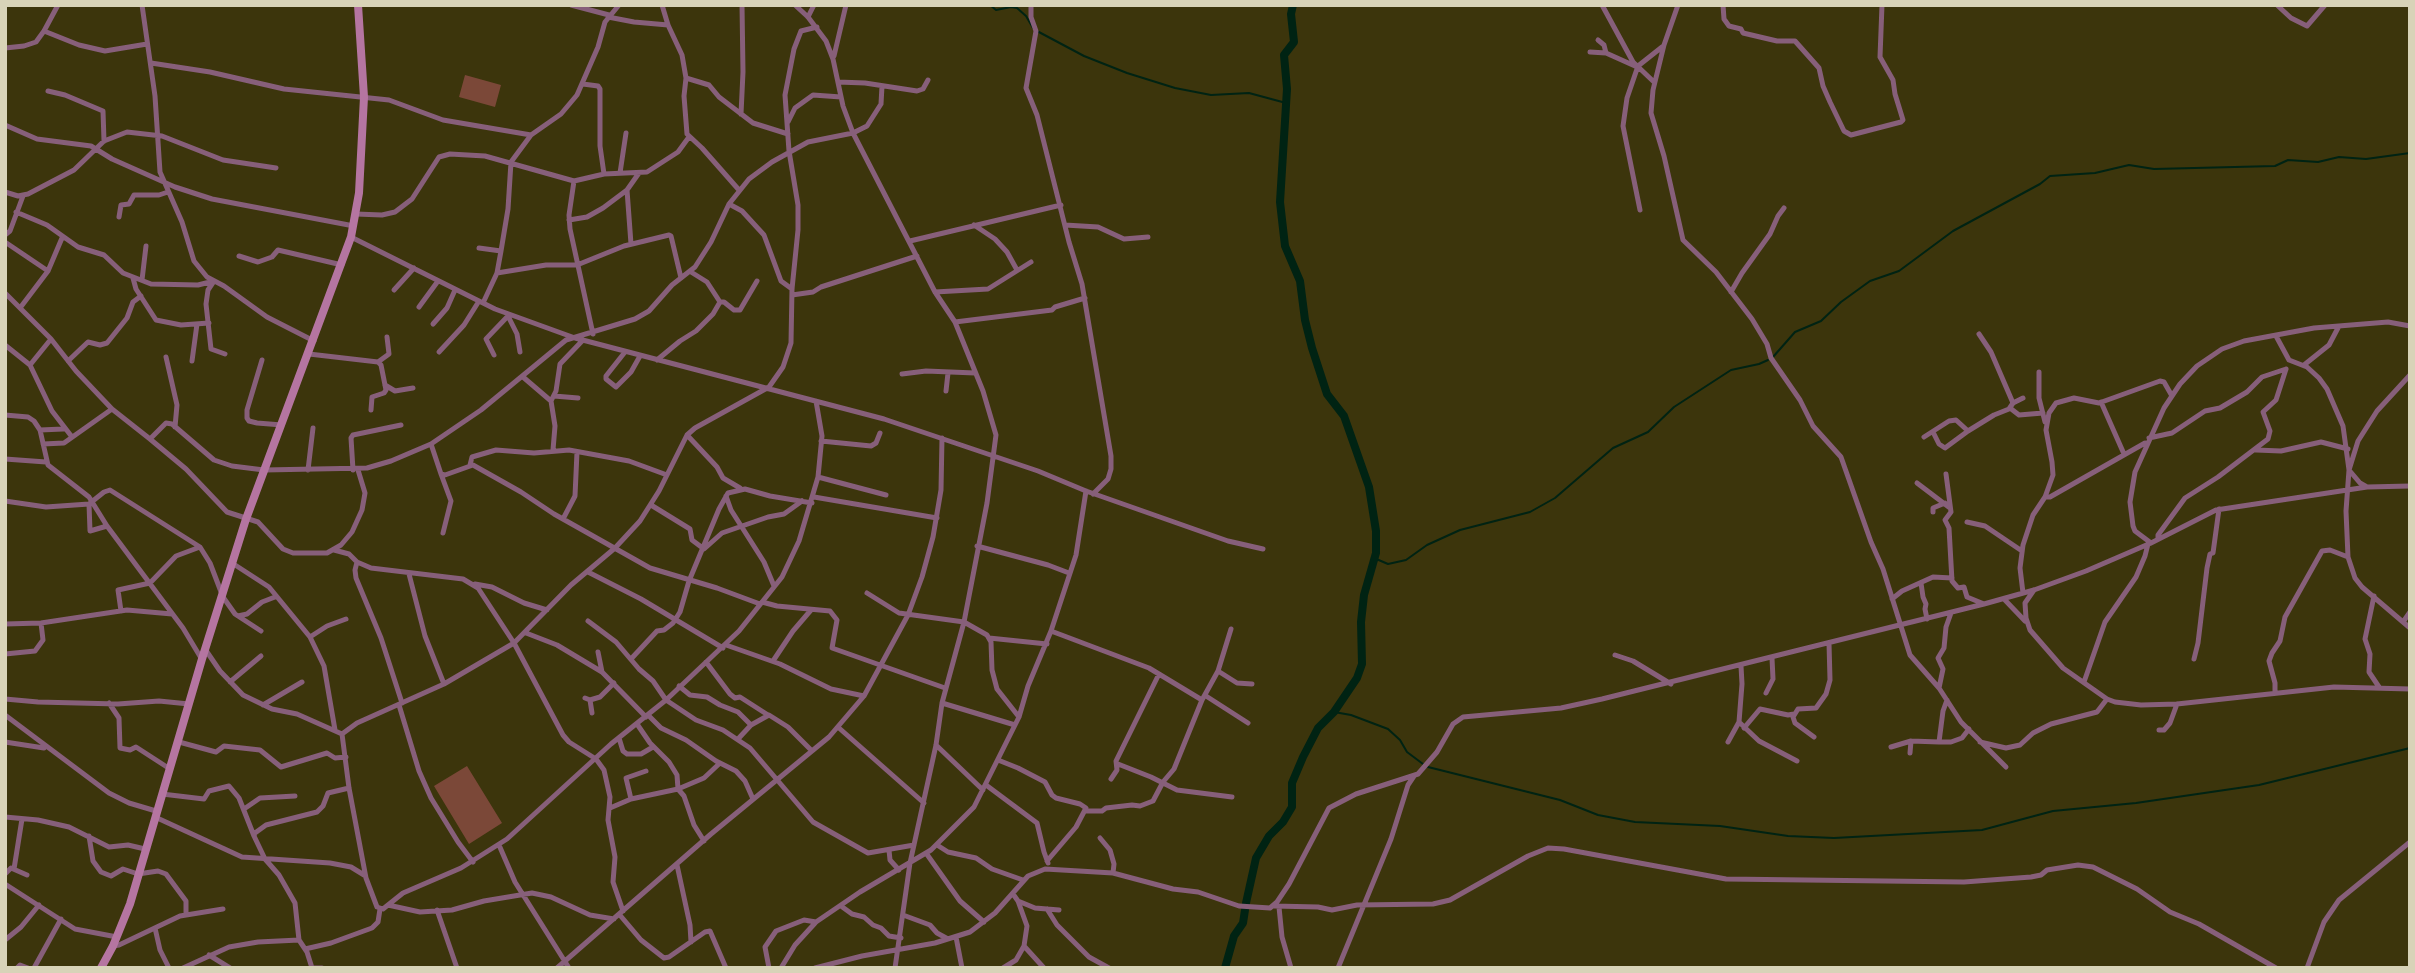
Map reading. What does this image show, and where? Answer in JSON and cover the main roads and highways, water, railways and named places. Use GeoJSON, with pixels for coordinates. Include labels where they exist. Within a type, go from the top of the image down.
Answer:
{"type":"FeatureCollection","features":[{"type":"Feature","properties":{"kind":"waterway"},"geometry":{"type":"LineString","coordinates":[[990,5],[996,10],[1017,8],[1033,28]]}},
{"type":"Feature","properties":{"kind":"waterway"},"geometry":{"type":"LineString","coordinates":[[1246,903],[1256,858],[1292,807],[1292,783],[1303,757],[1318,728],[1334,712],[1357,678],[1362,664],[1361,622],[1364,595],[1376,553],[1376,531],[1369,487],[1344,416],[1327,394],[1305,320],[1300,281],[1285,246],[1280,202],[1287,89],[1284,55],[1294,42],[1291,14],[1293,5]]}},
{"type":"Feature","properties":{"kind":"waterway"},"geometry":{"type":"LineString","coordinates":[[1037,31],[1084,56],[1175,88],[1211,95],[1249,93],[1286,103]]}},
{"type":"Feature","properties":{"kind":"waterway"},"geometry":{"type":"LineString","coordinates":[[1773,357],[1795,332],[1821,321],[1870,281],[1899,271],[1953,231],[2050,176],[2095,173],[2129,165],[2154,169],[2275,166],[2288,160],[2318,162],[2339,157],[2366,159],[2410,153]]}},
{"type":"Feature","properties":{"kind":"waterway"},"geometry":{"type":"LineString","coordinates":[[1374,558],[1388,564],[1406,560],[1427,545],[1460,530],[1530,512],[1555,498],[1613,448],[1648,432],[1674,407],[1731,370],[1768,360]]}},
{"type":"Feature","properties":{"kind":"waterway"},"geometry":{"type":"LineString","coordinates":[[1334,712],[1351,715],[1388,729],[1400,740],[1407,752],[1423,764]]}},
{"type":"Feature","properties":{"kind":"waterway"},"geometry":{"type":"LineString","coordinates":[[1428,767],[1560,800],[1598,815],[1635,822],[1720,826],[1788,836],[1834,838],[1982,830],[2053,811],[2136,803],[2259,785],[2410,748]]}},
{"type":"Feature","properties":{"kind":"waterway"},"geometry":{"type":"LineString","coordinates":[[1225,968],[1234,936],[1243,923],[1245,910]]}}]}
